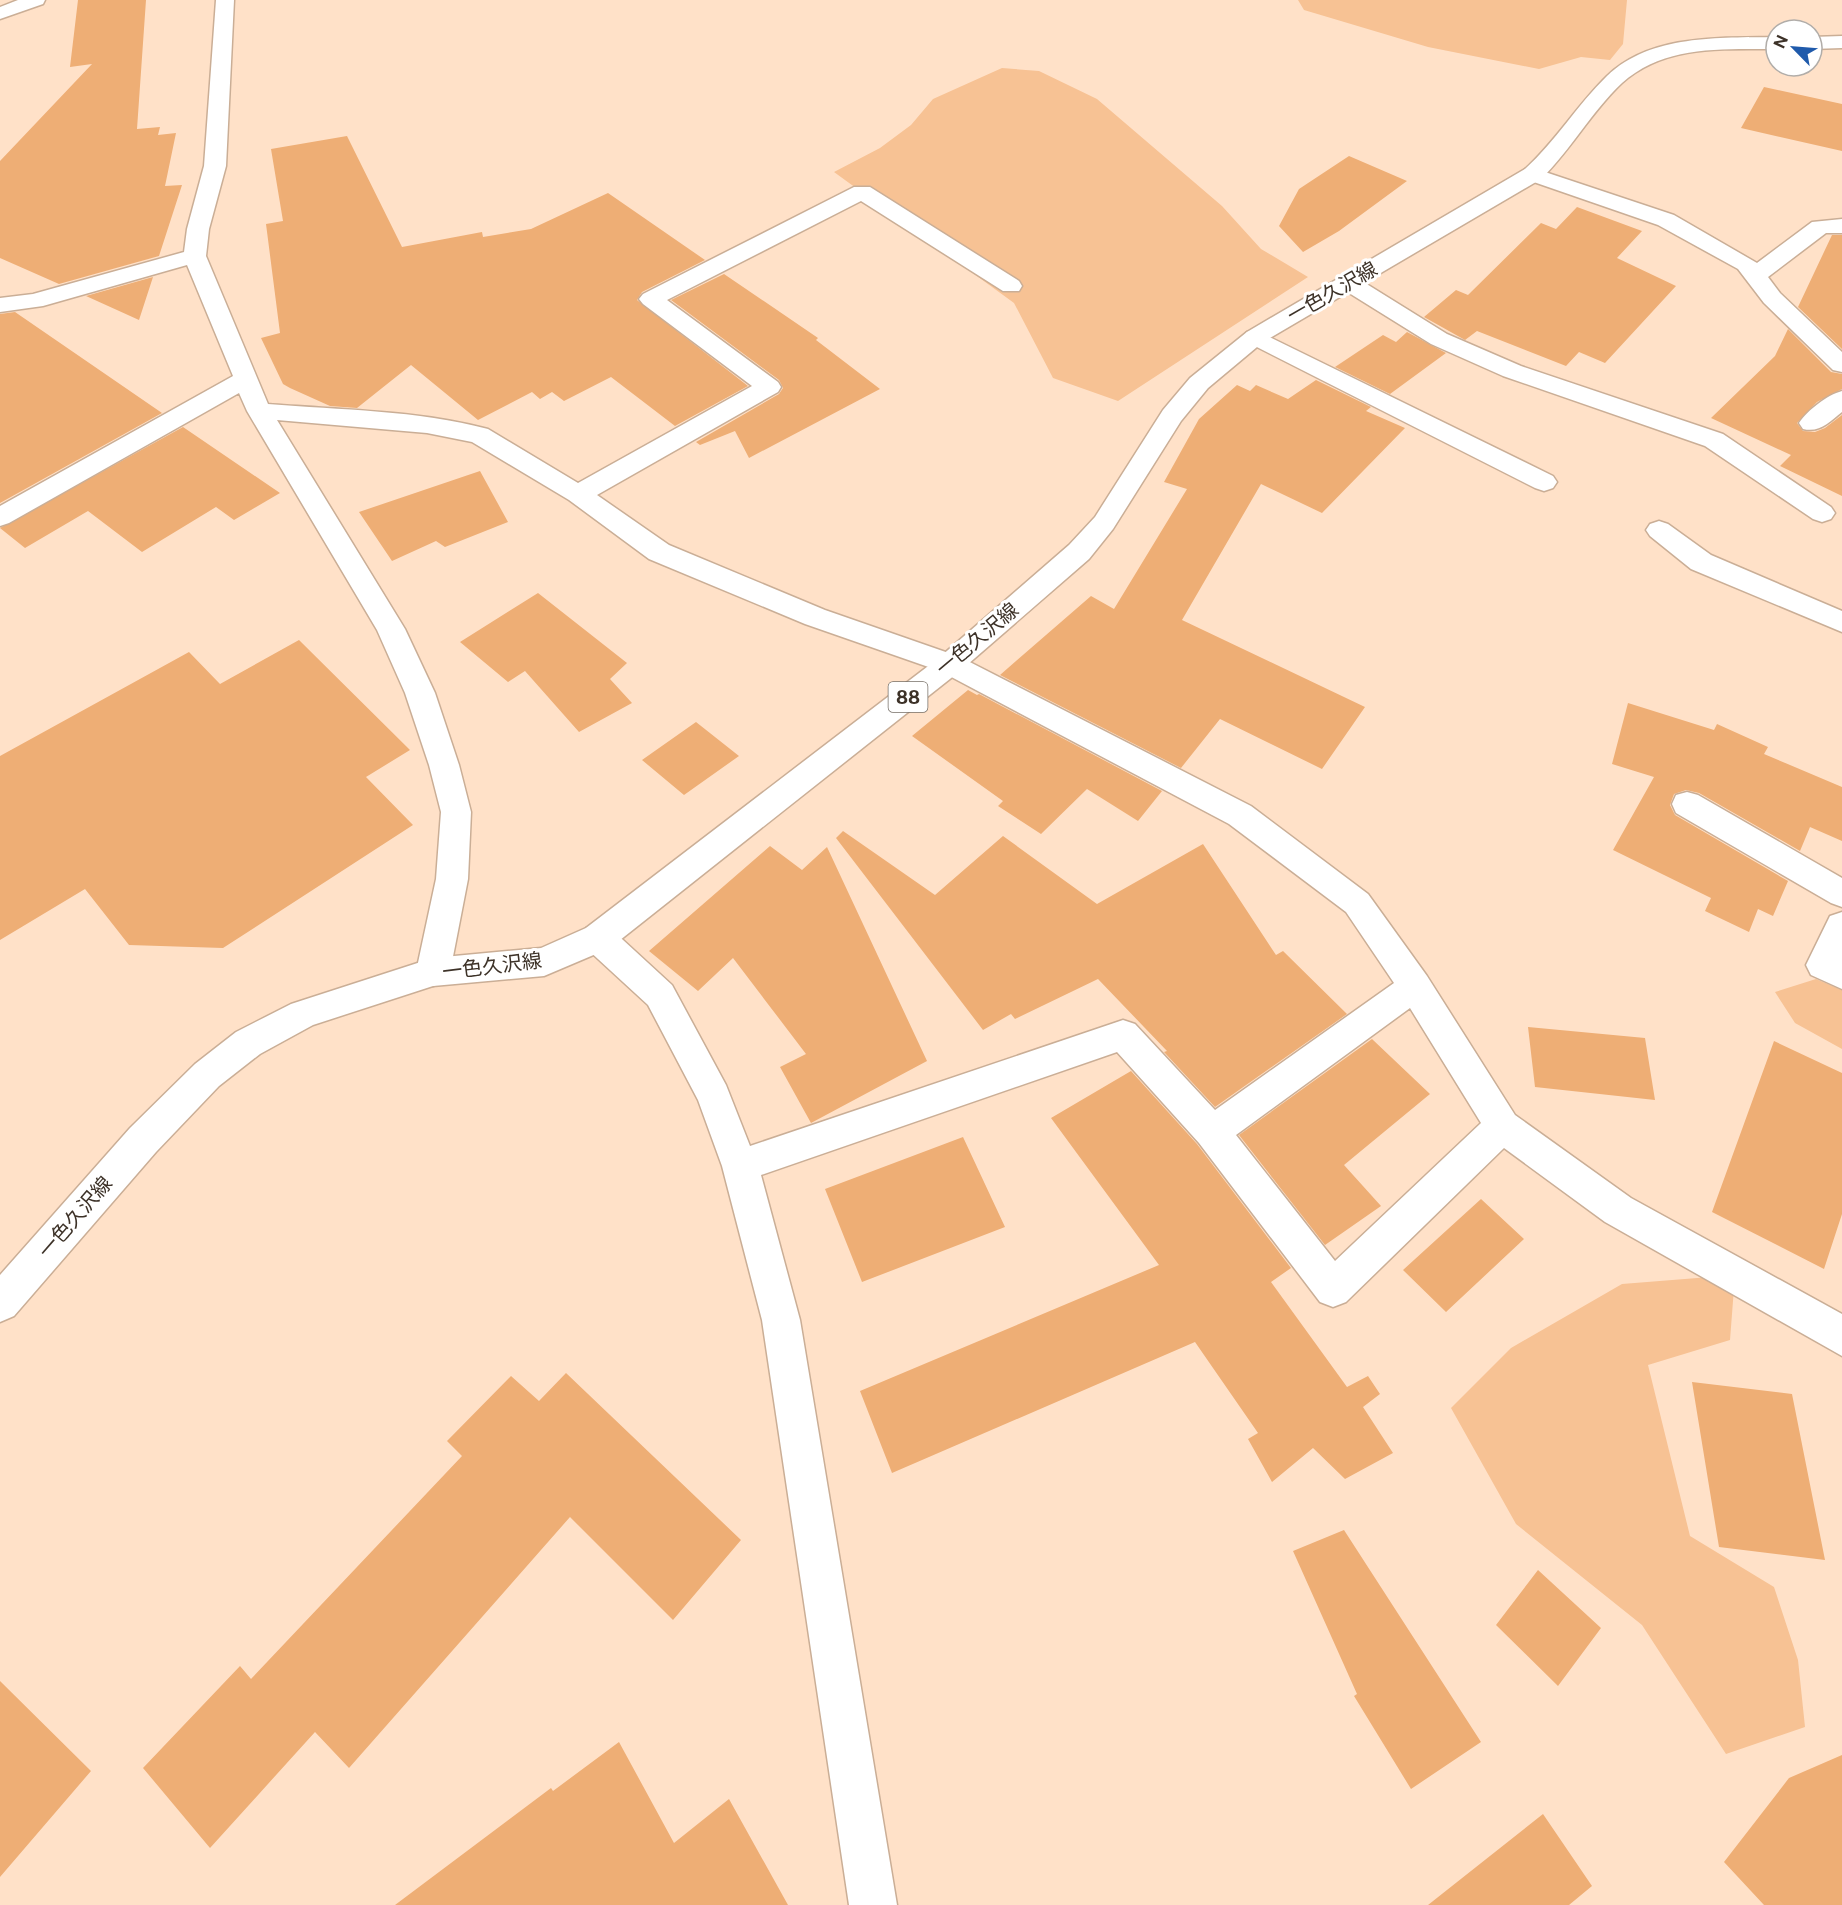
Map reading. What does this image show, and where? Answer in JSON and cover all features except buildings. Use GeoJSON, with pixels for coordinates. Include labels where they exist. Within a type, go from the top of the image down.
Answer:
{"type":"FeatureCollection","features":[{"type":"Feature","properties":{"kind":"street"},"geometry":{"type":"LineString","coordinates":[[0,13],[36,0]]}},
{"type":"Feature","properties":{"kind":"street"},"geometry":{"type":"LineString","coordinates":[[225,0],[215,166],[198,229],[195,256],[259,411],[392,628],[420,693],[444,765],[456,812],[452,879],[433,972]]}},
{"type":"Feature","properties":{"kind":"street"},"geometry":{"type":"LineString","coordinates":[[1824,43],[1842,42]]}},
{"type":"Feature","properties":{"kind":"street","name":"一色久沢線"},"geometry":{"type":"LineString","coordinates":[[0,1303],[143,1140],[207,1075],[248,1043],[303,1014],[433,972],[544,962],[598,938],[950,664],[1079,552],[1104,523],[1179,408],[1199,383],[1255,337],[1533,174],[1556,154],[1614,80],[1636,63],[1663,51],[1696,46],[1764,43]]}},
{"type":"Feature","properties":{"kind":"street"},"geometry":{"type":"LineString","coordinates":[[1533,174],[1666,220],[1746,264],[1772,298],[1842,364]]}},
{"type":"Feature","properties":{"kind":"street"},"geometry":{"type":"LineString","coordinates":[[578,494],[769,387],[651,299],[862,192],[1011,286]]}},
{"type":"Feature","properties":{"kind":"street"},"geometry":{"type":"LineString","coordinates":[[1755,276],[1820,227],[1842,226]]}},
{"type":"Feature","properties":{"kind":"street"},"geometry":{"type":"LineString","coordinates":[[0,305],[36,302],[195,256]]}},
{"type":"Feature","properties":{"kind":"street"},"geometry":{"type":"LineString","coordinates":[[1349,283],[1439,339],[1512,371],[1714,440],[1822,513]]}},
{"type":"Feature","properties":{"kind":"street"},"geometry":{"type":"LineString","coordinates":[[1255,337],[1544,482]]}},
{"type":"Feature","properties":{"kind":"street"},"geometry":{"type":"LineString","coordinates":[[0,518],[246,379]]}},
{"type":"Feature","properties":{"kind":"street"},"geometry":{"type":"LineString","coordinates":[[1812,423],[1842,399]]}},
{"type":"Feature","properties":{"kind":"street"},"geometry":{"type":"LineString","coordinates":[[259,411],[427,425],[479,435],[578,494],[658,552],[815,616],[950,664],[1240,815],[1357,903],[1415,986],[1502,1126],[1618,1210],[1817,1320],[1842,1337]]}},
{"type":"Feature","properties":{"kind":"street"},"geometry":{"type":"LineString","coordinates":[[1659,530],[1701,562],[1842,622]]}},
{"type":"Feature","properties":{"kind":"street"},"geometry":{"type":"LineString","coordinates":[[1687,804],[1842,894]]}},
{"type":"Feature","properties":{"kind":"street"},"geometry":{"type":"LineString","coordinates":[[1842,926],[1823,965],[1842,975]]}},
{"type":"Feature","properties":{"kind":"street"},"geometry":{"type":"LineString","coordinates":[[598,938],[660,995],[714,1096],[740,1166],[782,1320],[873,1905]]}},
{"type":"Feature","properties":{"kind":"street"},"geometry":{"type":"LineString","coordinates":[[1212,1132],[1415,986]]}},
{"type":"Feature","properties":{"kind":"street"},"geometry":{"type":"LineString","coordinates":[[740,1166],[1123,1035],[1212,1132],[1333,1289],[1502,1126]]}},
{"type":"Feature","properties":{"kind":"shaded area"},"geometry":{"type":"Polygon","coordinates":[[[1298,0],[1627,0],[1623,44],[1610,60],[1581,57],[1539,69],[1428,47],[1304,10],[1298,0]]]}},
{"type":"Feature","properties":{"kind":"shaded area"},"geometry":{"type":"Polygon","coordinates":[[[1002,68],[1039,71],[1097,99],[1222,206],[1261,249],[1308,277],[1118,401],[1053,378],[1014,303],[834,172],[880,148],[911,125],[933,99],[1002,68]]]}},
{"type":"Feature","properties":{"kind":"shaded area"},"geometry":{"type":"Polygon","coordinates":[[[1816,979],[1842,990],[1842,1049],[1795,1023],[1775,992],[1816,979]]]}},
{"type":"Feature","properties":{"kind":"shaded area"},"geometry":{"type":"Polygon","coordinates":[[[1735,1275],[1730,1340],[1648,1365],[1690,1536],[1774,1587],[1798,1660],[1805,1727],[1726,1754],[1642,1625],[1516,1524],[1451,1408],[1511,1348],[1622,1284],[1735,1275]]]}}]}
